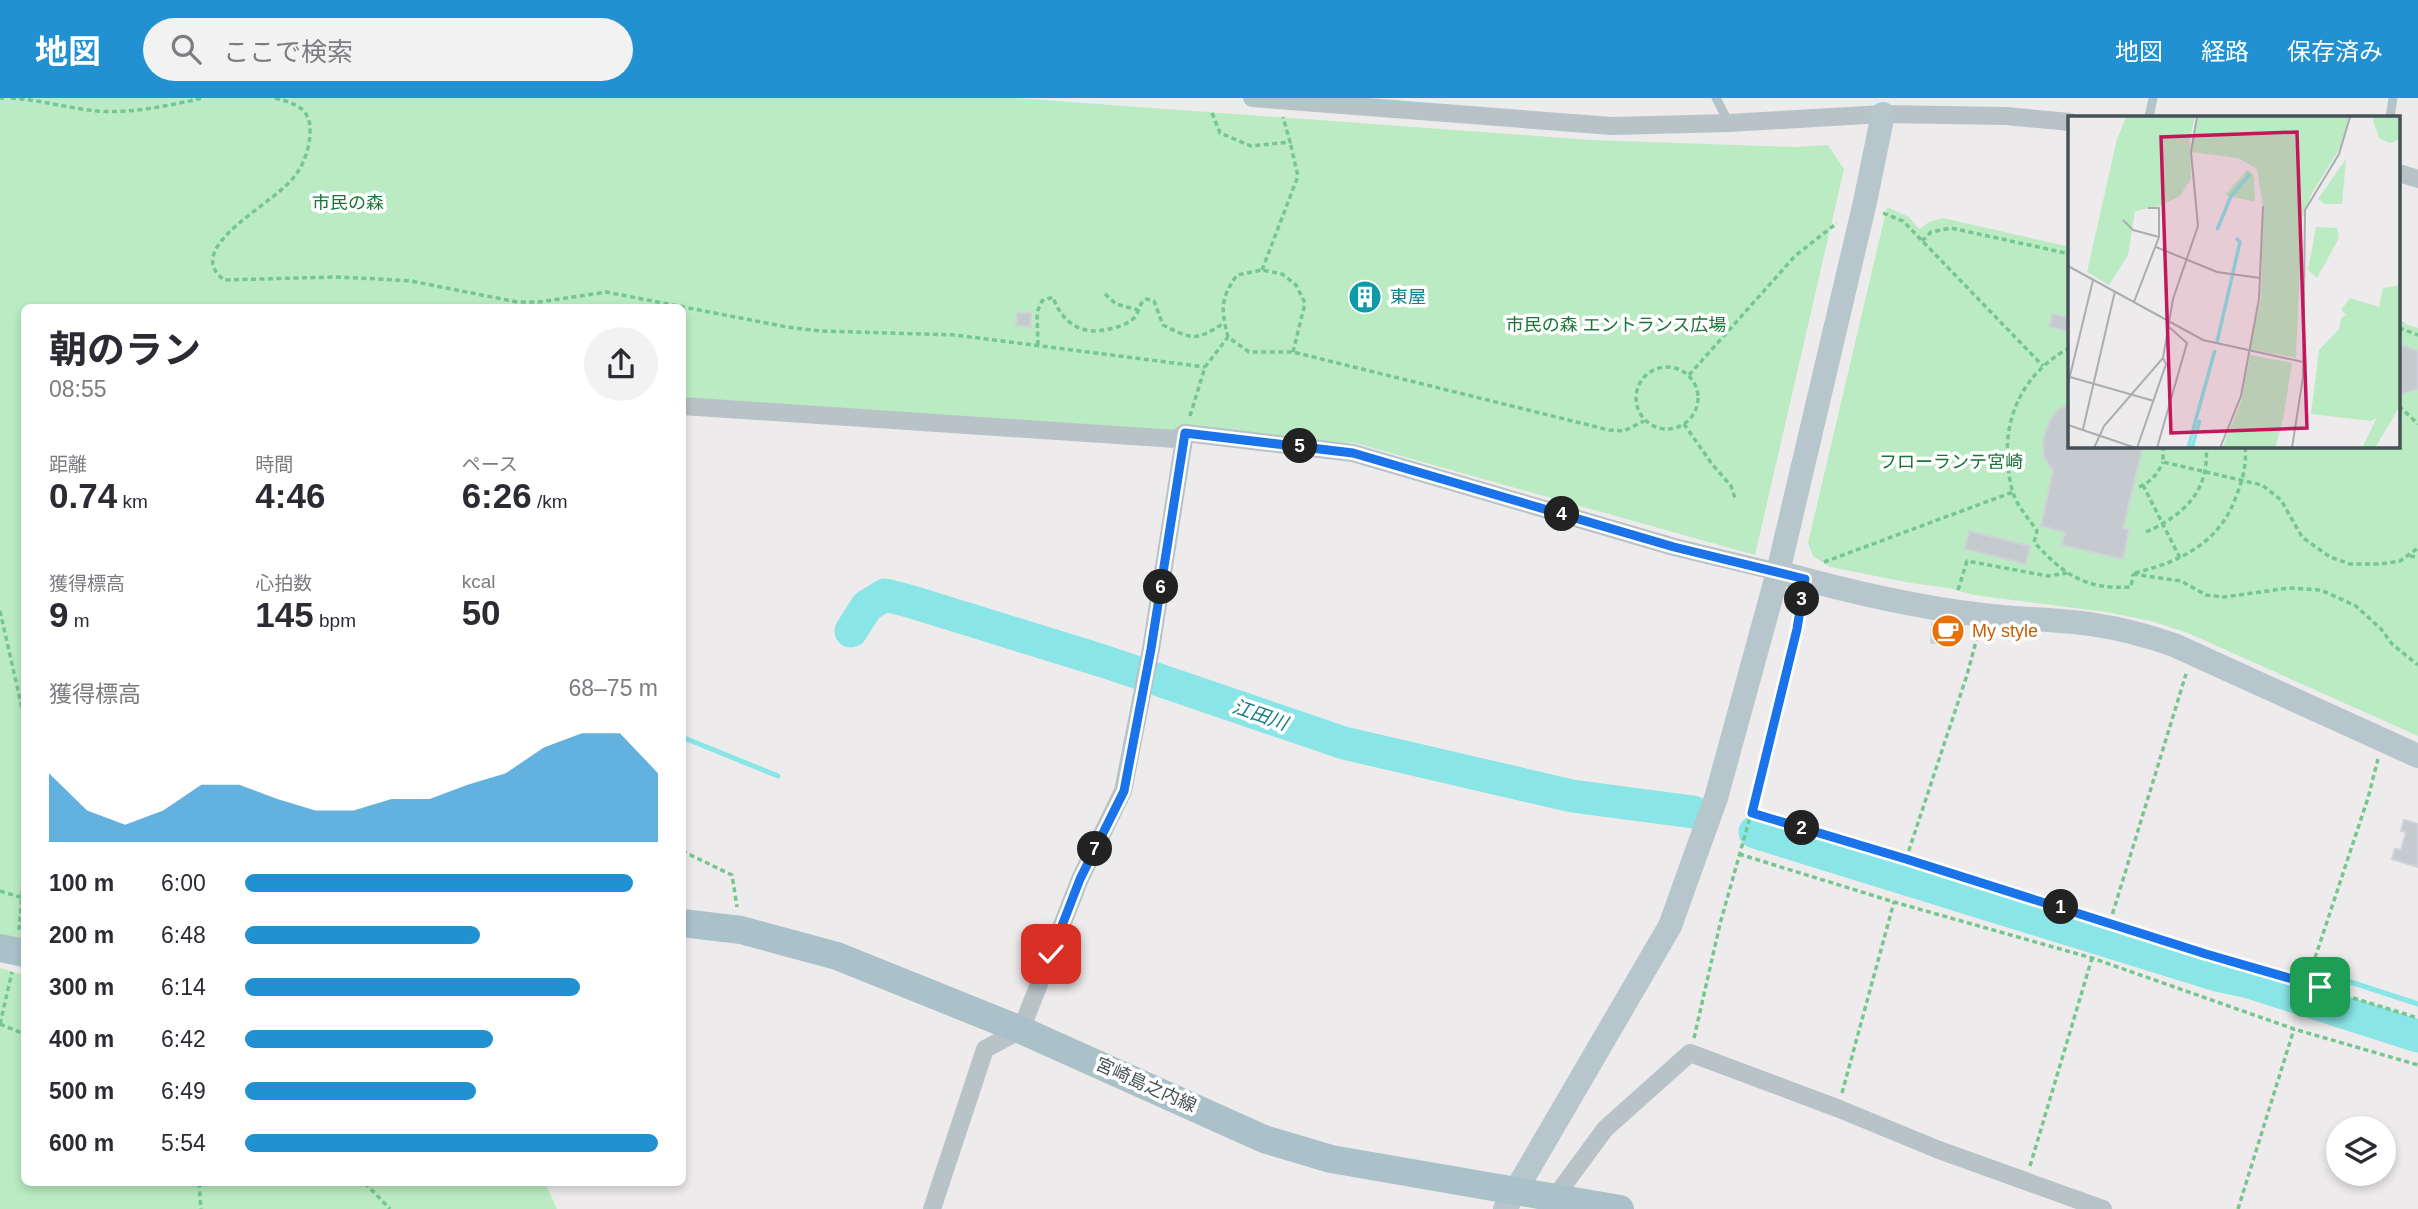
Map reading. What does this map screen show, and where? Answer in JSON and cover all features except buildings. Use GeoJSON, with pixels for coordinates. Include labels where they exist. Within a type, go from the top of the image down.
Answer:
{"type":"FeatureCollection","features":[{"type":"Feature","properties":{"kind":"main road","name":"宮崎島之内線"},"geometry":{"type":"LineString","coordinates":[[686,923],[741,930],[837,956],[1021,1030],[1264,1139],[1331,1159],[1511,1200],[1555,1197],[1620,1209]]}},
{"type":"Feature","properties":{"kind":"street"},"geometry":{"type":"LineString","coordinates":[[1252,98],[1612,126],[1729,123],[1884,110],[2068,122]]}},
{"type":"Feature","properties":{"kind":"street"},"geometry":{"type":"LineString","coordinates":[[1511,1200],[1670,926],[1716,798],[1778,572],[1884,110]]}},
{"type":"Feature","properties":{"kind":"street"},"geometry":{"type":"LineString","coordinates":[[2400,173],[2418,178]]}},
{"type":"Feature","properties":{"kind":"street"},"geometry":{"type":"LineString","coordinates":[[686,406],[1176,439],[1185,433],[1353,453],[1674,547],[1778,572],[1810,572],[1844,590],[1983,615],[2095,625],[2143,635],[2193,653],[2418,756]]}},
{"type":"Feature","properties":{"kind":"street"},"geometry":{"type":"LineString","coordinates":[[932,1209],[985,1049],[1021,1030],[1080,879],[1124,791],[1144,691],[1185,433]]}},
{"type":"Feature","properties":{"kind":"street"},"geometry":{"type":"LineString","coordinates":[[1555,1197],[1605,1129],[1690,1054],[1837,1108],[1939,1150],[2103,1209]]}},
{"type":"Feature","properties":{"kind":"lane"},"geometry":{"type":"LineString","coordinates":[[1716,98],[1729,123]]}},
{"type":"Feature","properties":{"kind":"lane"},"geometry":{"type":"LineString","coordinates":[[2149,116],[2153,98]]}},
{"type":"Feature","properties":{"kind":"lane"},"geometry":{"type":"LineString","coordinates":[[2390,116],[2393,98]]}},
{"type":"Feature","properties":{"kind":"path"},"geometry":{"type":"LineString","coordinates":[[10,98],[33,99],[97,111],[164,106],[204,98]]}},
{"type":"Feature","properties":{"kind":"path"},"geometry":{"type":"LineString","coordinates":[[275,98],[304,110],[310,118],[306,156],[294,177],[222,240],[213,256],[213,264],[215,272],[224,280],[334,277],[379,279],[411,281],[517,302],[539,302],[606,292],[670,304]]}},
{"type":"Feature","properties":{"kind":"path"},"geometry":{"type":"LineString","coordinates":[[1212,113],[1220,133],[1251,146],[1290,142]]}},
{"type":"Feature","properties":{"kind":"path"},"geometry":{"type":"LineString","coordinates":[[1262,270],[1298,176],[1283,117]]}},
{"type":"Feature","properties":{"kind":"path"},"geometry":{"type":"LineString","coordinates":[[1881,212],[1903,221],[2043,366]]}},
{"type":"Feature","properties":{"kind":"path"},"geometry":{"type":"LineString","coordinates":[[1689,375],[1795,256],[1837,223]]}},
{"type":"Feature","properties":{"kind":"path"},"geometry":{"type":"LineString","coordinates":[[1922,241],[1931,232],[1951,228],[2068,254]]}},
{"type":"Feature","properties":{"kind":"path"},"geometry":{"type":"LineString","coordinates":[[1293,352],[1305,303],[1296,285],[1282,274],[1262,270],[1237,275],[1225,292],[1222,313],[1228,337],[1249,352],[1293,352],[1609,430],[1624,431],[1644,421]]}},
{"type":"Feature","properties":{"kind":"path"},"geometry":{"type":"LineString","coordinates":[[1105,294],[1116,304],[1138,310]]}},
{"type":"Feature","properties":{"kind":"path"},"geometry":{"type":"LineString","coordinates":[[1038,345],[1037,312],[1042,301],[1053,297],[1057,310],[1073,327],[1096,332],[1120,326],[1135,317],[1140,303],[1146,299],[1154,301],[1163,325],[1183,336],[1203,336],[1224,323]]}},
{"type":"Feature","properties":{"kind":"path"},"geometry":{"type":"LineString","coordinates":[[686,307],[810,330],[955,335],[1205,367]]}},
{"type":"Feature","properties":{"kind":"path"},"geometry":{"type":"LineString","coordinates":[[2400,328],[2418,335]]}},
{"type":"Feature","properties":{"kind":"path"},"geometry":{"type":"LineString","coordinates":[[1185,433],[1205,367],[1228,337]]}},
{"type":"Feature","properties":{"kind":"path"},"geometry":{"type":"LineString","coordinates":[[2068,349],[2043,366],[2018,399],[2009,425],[2007,453],[2010,483],[2017,503],[2037,531],[2034,542],[2053,563],[2094,586],[2131,587],[2133,574]]}},
{"type":"Feature","properties":{"kind":"path"},"geometry":{"type":"LineString","coordinates":[[1675,367],[1689,375],[1699,388],[1697,412],[1684,424],[1671,429],[1663,429],[1644,421],[1638,412],[1636,397],[1648,373],[1657,368],[1675,367]]}},
{"type":"Feature","properties":{"kind":"path"},"geometry":{"type":"LineString","coordinates":[[2400,407],[2418,424]]}},
{"type":"Feature","properties":{"kind":"path"},"geometry":{"type":"LineString","coordinates":[[1684,424],[1731,486],[1735,498]]}},
{"type":"Feature","properties":{"kind":"path"},"geometry":{"type":"LineString","coordinates":[[2162,448],[2163,462],[2158,474],[2141,486],[2180,558]]}},
{"type":"Feature","properties":{"kind":"path"},"geometry":{"type":"LineString","coordinates":[[2146,532],[2184,510],[2197,494],[2206,472],[2206,448]]}},
{"type":"Feature","properties":{"kind":"path"},"geometry":{"type":"LineString","coordinates":[[2133,574],[2165,566],[2199,549],[2216,533],[2232,510],[2242,481],[2245,448]]}},
{"type":"Feature","properties":{"kind":"path"},"geometry":{"type":"LineString","coordinates":[[2163,462],[2262,485],[2281,500],[2302,537],[2330,557],[2350,564],[2400,561],[2418,548]]}},
{"type":"Feature","properties":{"kind":"path"},"geometry":{"type":"LineString","coordinates":[[1690,1054],[1720,924],[1752,813],[1810,572],[2013,492]]}},
{"type":"Feature","properties":{"kind":"path"},"geometry":{"type":"LineString","coordinates":[[2410,556],[2418,557]]}},
{"type":"Feature","properties":{"kind":"path"},"geometry":{"type":"LineString","coordinates":[[1957,596],[1967,561],[2048,576],[2067,573]]}},
{"type":"Feature","properties":{"kind":"path"},"geometry":{"type":"LineString","coordinates":[[2133,574],[2181,581],[2206,595],[2224,597],[2289,588],[2321,590],[2356,606],[2381,629],[2392,644],[2418,665]]}},
{"type":"Feature","properties":{"kind":"path"},"geometry":{"type":"LineString","coordinates":[[0,611],[21,704]]}},
{"type":"Feature","properties":{"kind":"path"},"geometry":{"type":"LineString","coordinates":[[1906,859],[1967,675],[1983,615]]}},
{"type":"Feature","properties":{"kind":"path"},"geometry":{"type":"LineString","coordinates":[[2110,922],[2193,653]]}},
{"type":"Feature","properties":{"kind":"path"},"geometry":{"type":"LineString","coordinates":[[2307,982],[2384,741]]}},
{"type":"Feature","properties":{"kind":"path"},"geometry":{"type":"LineString","coordinates":[[1752,813],[2418,1018]]}},
{"type":"Feature","properties":{"kind":"path"},"geometry":{"type":"LineString","coordinates":[[686,853],[732,875],[741,930]]}},
{"type":"Feature","properties":{"kind":"path"},"geometry":{"type":"LineString","coordinates":[[1739,854],[2092,958],[2294,1029],[2418,1065]]}},
{"type":"Feature","properties":{"kind":"path"},"geometry":{"type":"LineString","coordinates":[[0,891],[21,897]]}},
{"type":"Feature","properties":{"kind":"path"},"geometry":{"type":"LineString","coordinates":[[1837,1108],[1895,902]]}},
{"type":"Feature","properties":{"kind":"path"},"geometry":{"type":"LineString","coordinates":[[21,909],[0,1024],[21,1033]]}},
{"type":"Feature","properties":{"kind":"path"},"geometry":{"type":"LineString","coordinates":[[2026,1181],[2092,958]]}},
{"type":"Feature","properties":{"kind":"path"},"geometry":{"type":"LineString","coordinates":[[2238,1209],[2294,1029]]}},
{"type":"Feature","properties":{"kind":"path"},"geometry":{"type":"LineString","coordinates":[[199,1186],[201,1209]]}},
{"type":"Feature","properties":{"kind":"path"},"geometry":{"type":"LineString","coordinates":[[368,1186],[390,1209]]}},
{"type":"Feature","properties":{"kind":"green space","name":"市民の森 エントランス広場"},"geometry":{"type":"Polygon","coordinates":[[[0,98],[1016,98],[1591,140],[1795,147],[1828,145],[1844,169],[1755,555],[1355,443],[686,406],[686,304],[21,304],[21,952],[0,948],[0,98]]]}},
{"type":"Feature","properties":{"kind":"green space","name":"フローランテ宮崎"},"geometry":{"type":"Polygon","coordinates":[[[1887,207],[1909,217],[1919,229],[1929,222],[1943,218],[2068,247],[2068,448],[2400,448],[2400,320],[2418,328],[2418,736],[2188,633],[2151,621],[2106,612],[1974,595],[1830,567],[1813,556],[1808,543],[1887,207]]]}},
{"type":"Feature","properties":{"kind":"green space"},"geometry":{"type":"Polygon","coordinates":[[[0,968],[21,974],[21,1186],[546,1186],[557,1209],[0,1209],[0,968]]]}},
{"type":"Feature","properties":{"kind":"waterway","name":"江田川"},"geometry":{"type":"LineString","coordinates":[[851,631],[867,606],[885,595],[1106,662],[1344,743],[1572,796],[1693,812]]}},
{"type":"Feature","properties":{"kind":"waterway"},"geometry":{"type":"LineString","coordinates":[[686,739],[778,776]]}},
{"type":"Feature","properties":{"kind":"waterway","name":"江田川"},"geometry":{"type":"LineString","coordinates":[[1755,832],[2418,1036]]}},
{"type":"Feature","properties":{"kind":"waterway"},"geometry":{"type":"LineString","coordinates":[[2323,973],[2418,1004]]}},
{"type":"Feature","properties":{"kind":"place","name":"東屋"},"geometry":{"type":"Point","coordinates":[1365,297]}},
{"type":"Feature","properties":{"kind":"place","name":"My style"},"geometry":{"type":"Point","coordinates":[1948,631]}},
{"type":"Feature","properties":{"kind":"route"},"geometry":{"type":"LineString","coordinates":[[1051,954],[1080,879],[1124,791],[1144,691],[1185,433],[1353,453],[1674,547],[1805,579],[1797,629],[1752,813],[2320,987]]}},
{"type":"Feature","properties":{"kind":"park label","name":"市民の森"},"geometry":{"type":"Point","coordinates":[348,203]}}]}
